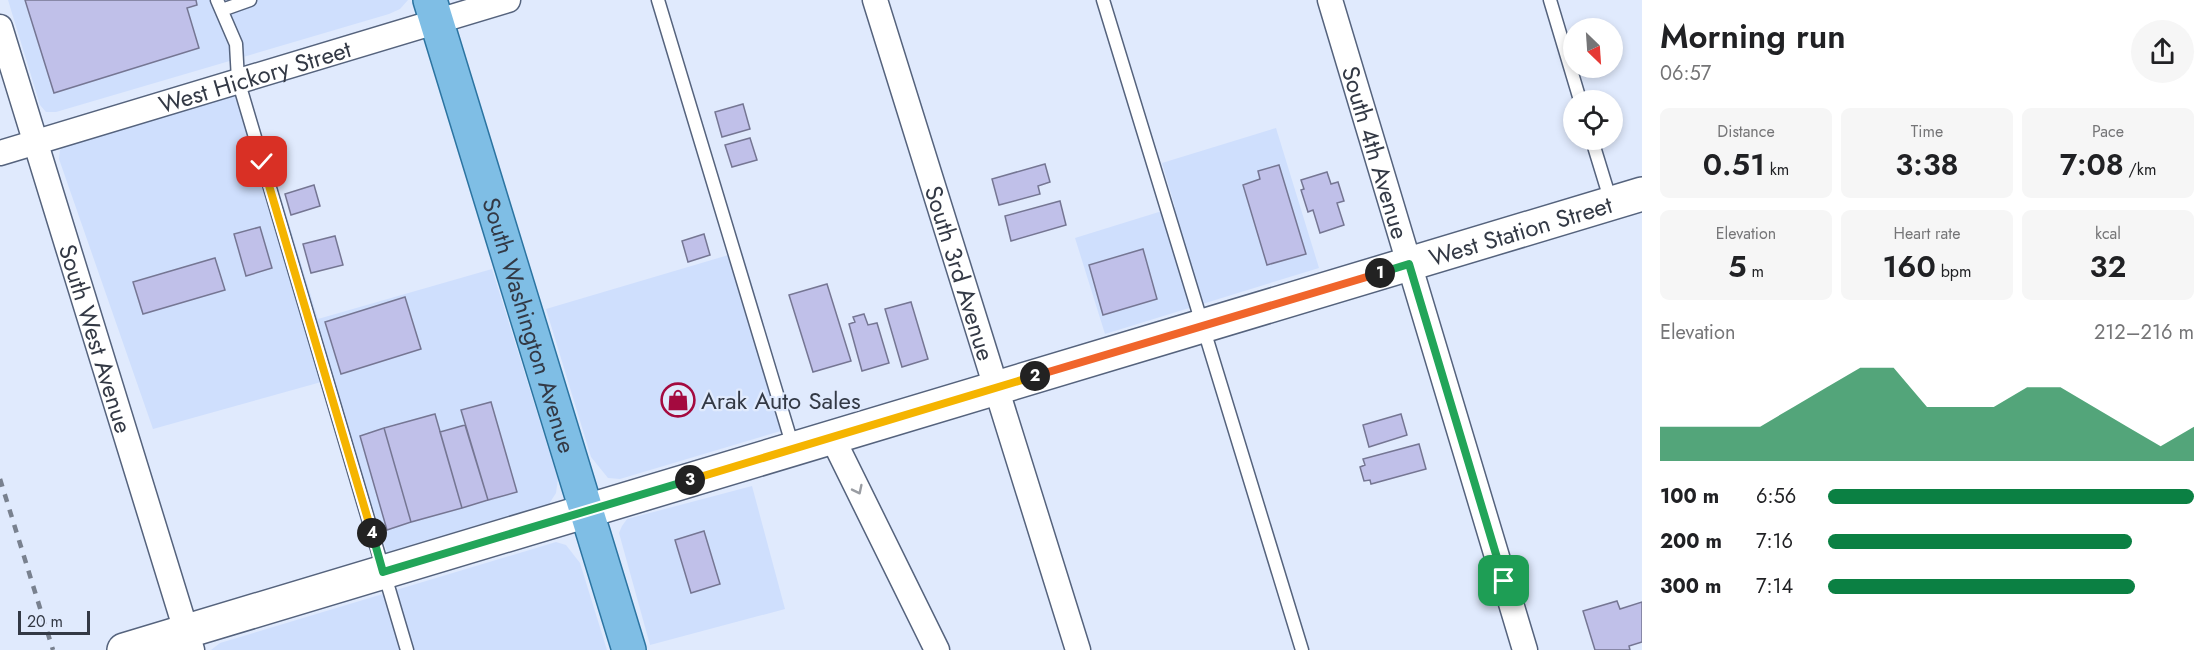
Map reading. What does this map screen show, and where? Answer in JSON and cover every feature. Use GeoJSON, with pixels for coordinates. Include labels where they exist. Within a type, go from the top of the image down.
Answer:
{"type":"FeatureCollection","features":[{"type":"Feature","properties":{"kind":"main road","name":"South Washington Avenue"},"geometry":{"type":"LineString","coordinates":[[433,11],[629,650]]}},
{"type":"Feature","properties":{"kind":"main road","name":"West Station Street"},"geometry":{"type":"LineString","coordinates":[[124,650],[189,640],[383,572],[1642,194]]}},
{"type":"Feature","properties":{"kind":"street","name":"West Hickory Street"},"geometry":{"type":"LineString","coordinates":[[0,153],[238,80],[433,11],[508,0]]}},
{"type":"Feature","properties":{"kind":"street","name":"South 3rd Avenue"},"geometry":{"type":"LineString","coordinates":[[875,0],[998,387],[1078,650]]}},
{"type":"Feature","properties":{"kind":"street","name":"South 4th Avenue"},"geometry":{"type":"LineString","coordinates":[[1330,0],[1525,650]]}},
{"type":"Feature","properties":{"kind":"street","name":"South West Avenue"},"geometry":{"type":"LineString","coordinates":[[0,27],[189,640]]}},
{"type":"Feature","properties":{"kind":"street"},"geometry":{"type":"LineString","coordinates":[[832,437],[937,650]]}},
{"type":"Feature","properties":{"kind":"lane"},"geometry":{"type":"LineString","coordinates":[[250,0],[220,5],[236,44],[238,80],[407,650]]}},
{"type":"Feature","properties":{"kind":"lane"},"geometry":{"type":"LineString","coordinates":[[658,0],[794,449]]}},
{"type":"Feature","properties":{"kind":"lane"},"geometry":{"type":"LineString","coordinates":[[1103,0],[1302,650]]}},
{"type":"Feature","properties":{"kind":"lane"},"geometry":{"type":"LineString","coordinates":[[1550,0],[1577,90]]}},
{"type":"Feature","properties":{"kind":"lane"},"geometry":{"type":"LineString","coordinates":[[1595,150],[1611,203]]}},
{"type":"Feature","properties":{"kind":"shaded area"},"geometry":{"type":"Polygon","coordinates":[[[8,0],[408,0],[400,9],[389,14],[56,112],[46,112],[40,105],[8,0]]]}},
{"type":"Feature","properties":{"kind":"shaded area"},"geometry":{"type":"Polygon","coordinates":[[[249,92],[318,319],[492,269],[558,479],[556,493],[549,504],[387,552],[332,379],[153,429],[59,159],[60,150],[68,143],[249,92]]]}},
{"type":"Feature","properties":{"kind":"shaded area"},"geometry":{"type":"Polygon","coordinates":[[[1276,128],[1319,268],[1105,334],[1075,238],[1175,207],[1162,163],[1276,128]]]}},
{"type":"Feature","properties":{"kind":"shaded area"},"geometry":{"type":"Polygon","coordinates":[[[742,251],[794,427],[620,479],[608,478],[591,457],[546,309],[742,251]]]}},
{"type":"Feature","properties":{"kind":"shaded area"},"geometry":{"type":"Polygon","coordinates":[[[752,486],[785,609],[650,645],[619,533],[622,526],[627,519],[752,486]]]}},
{"type":"Feature","properties":{"kind":"shaded area"},"geometry":{"type":"Polygon","coordinates":[[[556,542],[566,545],[580,563],[607,650],[211,650],[220,643],[556,542]]]}},
{"type":"Feature","properties":{"kind":"building"},"geometry":{"type":"Polygon","coordinates":[[[25,0],[196,0],[197,5],[187,8],[199,48],[54,93],[25,0]]]}},
{"type":"Feature","properties":{"kind":"building"},"geometry":{"type":"Polygon","coordinates":[[[743,104],[750,129],[722,137],[715,112],[743,104]]]}},
{"type":"Feature","properties":{"kind":"building"},"geometry":{"type":"Polygon","coordinates":[[[750,138],[757,160],[732,167],[725,145],[750,138]]]}},
{"type":"Feature","properties":{"kind":"building"},"geometry":{"type":"Polygon","coordinates":[[[1045,164],[1050,182],[1038,186],[1040,194],[999,205],[992,179],[1045,164]]]}},
{"type":"Feature","properties":{"kind":"building"},"geometry":{"type":"Polygon","coordinates":[[[1279,165],[1306,254],[1267,265],[1243,185],[1260,179],[1258,171],[1279,165]]]}},
{"type":"Feature","properties":{"kind":"building"},"geometry":{"type":"Polygon","coordinates":[[[1327,172],[1331,184],[1338,182],[1344,201],[1337,203],[1344,225],[1320,233],[1313,210],[1308,212],[1301,190],[1304,189],[1301,180],[1327,172]]]}},
{"type":"Feature","properties":{"kind":"building"},"geometry":{"type":"Polygon","coordinates":[[[314,185],[320,206],[291,215],[285,194],[314,185]]]}},
{"type":"Feature","properties":{"kind":"building"},"geometry":{"type":"Polygon","coordinates":[[[1060,201],[1066,225],[1011,241],[1005,216],[1060,201]]]}},
{"type":"Feature","properties":{"kind":"building"},"geometry":{"type":"Polygon","coordinates":[[[260,227],[272,268],[246,276],[234,234],[260,227]]]}},
{"type":"Feature","properties":{"kind":"building"},"geometry":{"type":"Polygon","coordinates":[[[704,234],[710,255],[688,262],[682,241],[704,234]]]}},
{"type":"Feature","properties":{"kind":"building"},"geometry":{"type":"Polygon","coordinates":[[[335,236],[343,265],[311,273],[303,244],[335,236]]]}},
{"type":"Feature","properties":{"kind":"building"},"geometry":{"type":"Polygon","coordinates":[[[1143,249],[1157,299],[1103,315],[1089,265],[1143,249]]]}},
{"type":"Feature","properties":{"kind":"building"},"geometry":{"type":"Polygon","coordinates":[[[215,258],[225,290],[143,314],[133,282],[215,258]]]}},
{"type":"Feature","properties":{"kind":"building"},"geometry":{"type":"Polygon","coordinates":[[[827,284],[851,361],[813,372],[789,295],[827,284]]]}},
{"type":"Feature","properties":{"kind":"building"},"geometry":{"type":"Polygon","coordinates":[[[405,297],[421,349],[341,374],[325,322],[405,297]]]}},
{"type":"Feature","properties":{"kind":"building"},"geometry":{"type":"Polygon","coordinates":[[[911,302],[928,359],[902,367],[885,309],[911,302]]]}},
{"type":"Feature","properties":{"kind":"building"},"geometry":{"type":"Polygon","coordinates":[[[864,314],[868,325],[877,323],[889,363],[862,371],[849,324],[855,322],[853,317],[864,314]]]}},
{"type":"Feature","properties":{"kind":"building"},"geometry":{"type":"Polygon","coordinates":[[[491,402],[517,492],[488,500],[461,410],[491,402]]]}},
{"type":"Feature","properties":{"kind":"building"},"geometry":{"type":"Polygon","coordinates":[[[435,414],[462,508],[411,522],[384,428],[435,414]]]}},
{"type":"Feature","properties":{"kind":"building"},"geometry":{"type":"Polygon","coordinates":[[[1401,414],[1407,435],[1369,447],[1363,425],[1401,414]]]}},
{"type":"Feature","properties":{"kind":"building"},"geometry":{"type":"Polygon","coordinates":[[[465,425],[488,500],[462,508],[440,432],[465,425]]]}},
{"type":"Feature","properties":{"kind":"building"},"geometry":{"type":"Polygon","coordinates":[[[384,428],[411,522],[387,530],[360,436],[384,428]]]}},
{"type":"Feature","properties":{"kind":"building"},"geometry":{"type":"Polygon","coordinates":[[[1419,444],[1426,469],[1371,484],[1370,480],[1364,481],[1360,467],[1365,465],[1363,459],[1419,444]]]}},
{"type":"Feature","properties":{"kind":"building"},"geometry":{"type":"Polygon","coordinates":[[[704,531],[720,584],[691,593],[675,540],[704,531]]]}},
{"type":"Feature","properties":{"kind":"building"},"geometry":{"type":"Polygon","coordinates":[[[1617,601],[1620,609],[1642,602],[1642,642],[1629,646],[1630,650],[1595,650],[1583,611],[1617,601]]]}},
{"type":"Feature","properties":{"kind":"railway"},"geometry":{"type":"LineString","coordinates":[[0,479],[53,650]]}},
{"type":"Feature","properties":{"kind":"place","name":"Arak Auto Sales"},"geometry":{"type":"Point","coordinates":[678,400]}},
{"type":"Feature","properties":{"kind":"route"},"geometry":{"type":"LineString","coordinates":[[262,162],[383,572],[1409,264],[1504,581]]}}]}
